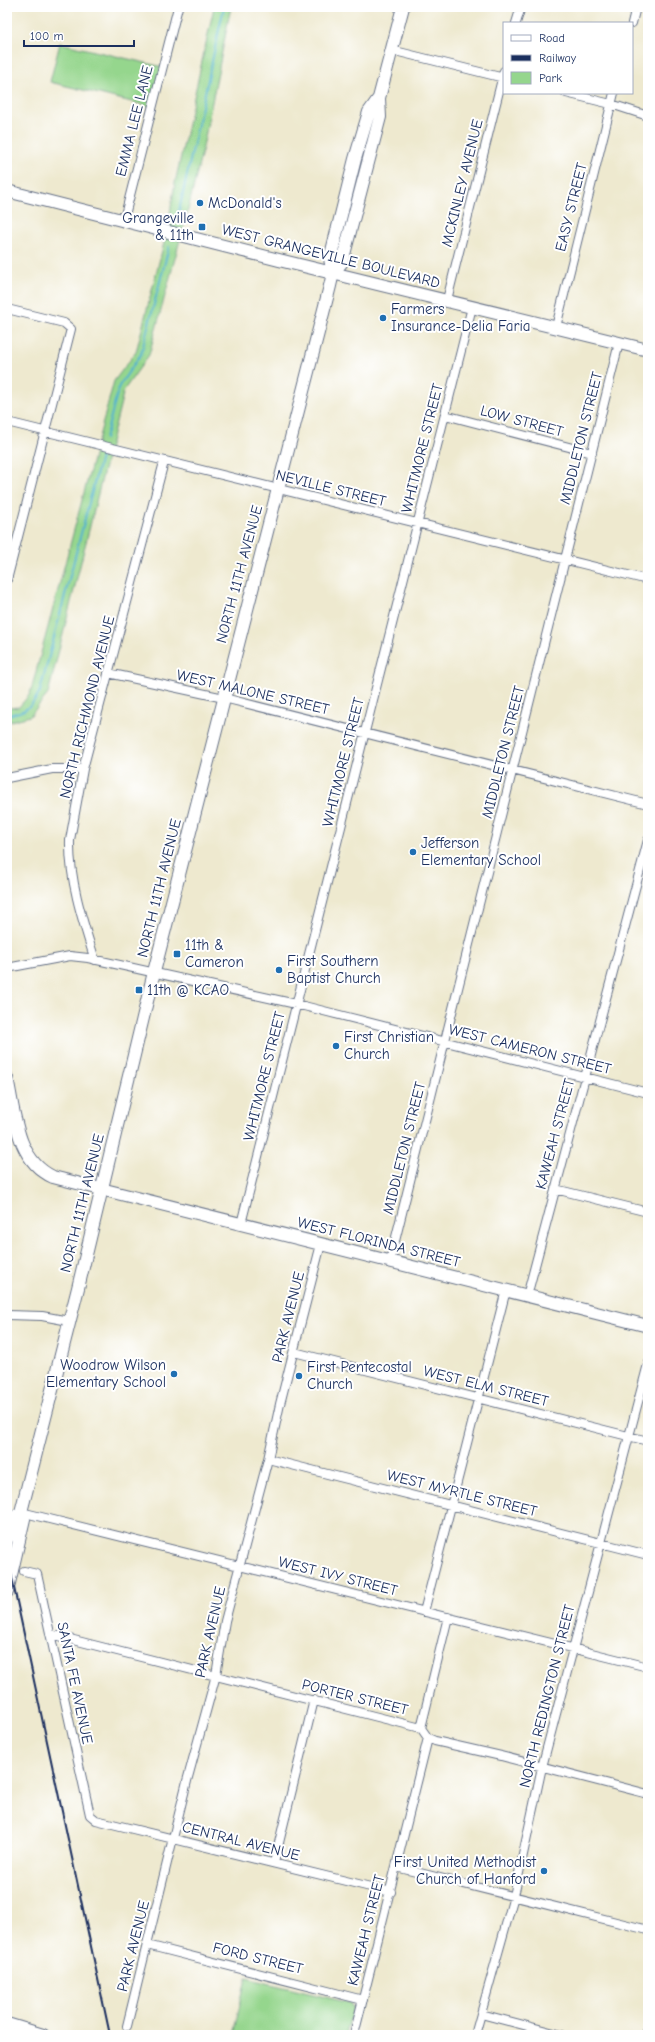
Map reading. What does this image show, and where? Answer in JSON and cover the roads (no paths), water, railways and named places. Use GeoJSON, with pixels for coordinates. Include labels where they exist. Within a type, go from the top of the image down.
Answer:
{"type":"FeatureCollection","features":[{"type":"Feature","properties":{"kind":"main road","name":"NORTH 11TH AVENUE"},"geometry":{"type":"LineString","coordinates":[[7,1592],[24,1519],[21,1512],[102,1189],[154,972],[333,273],[342,262],[380,117],[379,98],[403,7]]}},
{"type":"Feature","properties":{"kind":"main road","name":"WEST GRANGEVILLE BOULEVARD"},"geometry":{"type":"LineString","coordinates":[[7,191],[648,350]]}},
{"type":"Feature","properties":{"kind":"main road","name":"WEST FLORINDA STREET"},"geometry":{"type":"LineString","coordinates":[[7,1078],[20,1139],[28,1156],[36,1166],[53,1177],[648,1326]]}},
{"type":"Feature","properties":{"kind":"main road","name":"NORTH 11TH AVENUE"},"geometry":{"type":"LineString","coordinates":[[7,1539],[12,1519],[21,1512]]}},
{"type":"Feature","properties":{"kind":"main road"},"geometry":{"type":"LineString","coordinates":[[7,2024],[43,2035]]}},
{"type":"Feature","properties":{"kind":"street","name":"EMMA LEE LANE"},"geometry":{"type":"LineString","coordinates":[[124,219],[178,7]]}},
{"type":"Feature","properties":{"kind":"street"},"geometry":{"type":"LineString","coordinates":[[516,22],[520,7]]}},
{"type":"Feature","properties":{"kind":"street"},"geometry":{"type":"LineString","coordinates":[[632,22],[636,7]]}},
{"type":"Feature","properties":{"kind":"street"},"geometry":{"type":"LineString","coordinates":[[391,50],[503,75]]}},
{"type":"Feature","properties":{"kind":"street","name":"MCKINLEY AVENUE"},"geometry":{"type":"LineString","coordinates":[[447,300],[503,75]]}},
{"type":"Feature","properties":{"kind":"street"},"geometry":{"type":"LineString","coordinates":[[570,94],[612,104],[648,116]]}},
{"type":"Feature","properties":{"kind":"street","name":"EASY STREET"},"geometry":{"type":"LineString","coordinates":[[556,327],[614,94]]}},
{"type":"Feature","properties":{"kind":"street","name":"WHITMORE STREET"},"geometry":{"type":"LineString","coordinates":[[241,1224],[472,307]]}},
{"type":"Feature","properties":{"kind":"street"},"geometry":{"type":"LineString","coordinates":[[7,309],[64,323],[71,328],[7,580]]}},
{"type":"Feature","properties":{"kind":"street","name":"MIDDLETON STREET"},"geometry":{"type":"LineString","coordinates":[[390,1261],[619,343]]}},
{"type":"Feature","properties":{"kind":"street","name":"LOW STREET"},"geometry":{"type":"LineString","coordinates":[[445,415],[592,453]]}},
{"type":"Feature","properties":{"kind":"street","name":"NEVILLE STREET"},"geometry":{"type":"LineString","coordinates":[[7,422],[164,462],[648,580]]}},
{"type":"Feature","properties":{"kind":"street","name":"NORTH RICHMOND AVENUE"},"geometry":{"type":"LineString","coordinates":[[95,960],[74,882],[70,840],[84,770],[164,462]]}},
{"type":"Feature","properties":{"kind":"street"},"geometry":{"type":"LineString","coordinates":[[7,540],[16,542]]}},
{"type":"Feature","properties":{"kind":"street","name":"WEST MALONE STREET"},"geometry":{"type":"LineString","coordinates":[[108,674],[224,698],[648,804]]}},
{"type":"Feature","properties":{"kind":"street"},"geometry":{"type":"LineString","coordinates":[[7,778],[52,769],[84,770]]}},
{"type":"Feature","properties":{"kind":"street","name":"KAWEAH STREET"},"geometry":{"type":"LineString","coordinates":[[527,1296],[648,840]]}},
{"type":"Feature","properties":{"kind":"street","name":"WEST CAMERON STREET"},"geometry":{"type":"LineString","coordinates":[[7,968],[70,956],[95,960],[296,1004],[648,1093]]}},
{"type":"Feature","properties":{"kind":"street"},"geometry":{"type":"LineString","coordinates":[[555,1189],[648,1212]]}},
{"type":"Feature","properties":{"kind":"street","name":"PARK AVENUE"},"geometry":{"type":"LineString","coordinates":[[127,2026],[186,1781],[216,1675],[225,1621],[241,1566],[268,1459],[280,1404],[321,1244]]}},
{"type":"Feature","properties":{"kind":"street"},"geometry":{"type":"LineString","coordinates":[[424,1612],[506,1290]]}},
{"type":"Feature","properties":{"kind":"street"},"geometry":{"type":"LineString","coordinates":[[7,1314],[42,1316],[69,1321]]}},
{"type":"Feature","properties":{"kind":"street","name":"WEST ELM STREET"},"geometry":{"type":"LineString","coordinates":[[294,1352],[648,1441]]}},
{"type":"Feature","properties":{"kind":"street","name":"NORTH REDINGTON STREET"},"geometry":{"type":"LineString","coordinates":[[475,2035],[514,1896],[542,1767],[648,1364]]}},
{"type":"Feature","properties":{"kind":"street","name":"WEST MYRTLE STREET"},"geometry":{"type":"LineString","coordinates":[[268,1459],[648,1555]]}},
{"type":"Feature","properties":{"kind":"street","name":"WEST IVY STREET"},"geometry":{"type":"LineString","coordinates":[[21,1512],[648,1667]]}},
{"type":"Feature","properties":{"kind":"street","name":"SANTA FE AVENUE"},"geometry":{"type":"LineString","coordinates":[[24,1571],[37,1574],[88,1811]]}},
{"type":"Feature","properties":{"kind":"street"},"geometry":{"type":"LineString","coordinates":[[421,1728],[448,1618]]}},
{"type":"Feature","properties":{"kind":"street","name":"PORTER STREET"},"geometry":{"type":"LineString","coordinates":[[50,1634],[421,1728],[428,1738]]}},
{"type":"Feature","properties":{"kind":"street"},"geometry":{"type":"LineString","coordinates":[[274,1863],[314,1700]]}},
{"type":"Feature","properties":{"kind":"street"},"geometry":{"type":"LineString","coordinates":[[428,1738],[648,1794]]}},
{"type":"Feature","properties":{"kind":"street","name":"KAWEAH STREET"},"geometry":{"type":"LineString","coordinates":[[354,2035],[391,1892],[428,1738]]}},
{"type":"Feature","properties":{"kind":"street","name":"CENTRAL AVENUE"},"geometry":{"type":"LineString","coordinates":[[88,1811],[96,1820],[391,1892]]}},
{"type":"Feature","properties":{"kind":"street"},"geometry":{"type":"LineString","coordinates":[[396,1868],[648,1930]]}},
{"type":"Feature","properties":{"kind":"street","name":"FORD STREET"},"geometry":{"type":"LineString","coordinates":[[147,1945],[363,2000]]}},
{"type":"Feature","properties":{"kind":"street"},"geometry":{"type":"LineString","coordinates":[[481,2014],[562,2035]]}},
{"type":"Feature","properties":{"kind":"street"},"geometry":{"type":"LineString","coordinates":[[646,2035],[648,2028]]}},
{"type":"Feature","properties":{"kind":"waterway"},"geometry":{"type":"LineString","coordinates":[[177,220],[224,7]]}},
{"type":"Feature","properties":{"kind":"waterway"},"geometry":{"type":"LineString","coordinates":[[105,439],[119,386],[141,354],[169,247]]}},
{"type":"Feature","properties":{"kind":"waterway"},"geometry":{"type":"LineString","coordinates":[[7,715],[23,711],[34,702],[40,691],[102,453]]}},
{"type":"Feature","properties":{"kind":"railway"},"geometry":{"type":"LineString","coordinates":[[7,1555],[110,2035]]}},
{"type":"Feature","properties":{"kind":"place","name":"McDonald's"},"geometry":{"type":"Point","coordinates":[200,203]}},
{"type":"Feature","properties":{"kind":"place","name":"Grangeville & 11th"},"geometry":{"type":"Point","coordinates":[202,227]}},
{"type":"Feature","properties":{"kind":"place","name":"Farmers Insurance-Delia Faria"},"geometry":{"type":"Point","coordinates":[383,318]}},
{"type":"Feature","properties":{"kind":"place","name":"Jefferson Elementary School"},"geometry":{"type":"Point","coordinates":[413,852]}},
{"type":"Feature","properties":{"kind":"place","name":"11th & Cameron"},"geometry":{"type":"Point","coordinates":[177,954]}},
{"type":"Feature","properties":{"kind":"place","name":"First Southern Baptist Church"},"geometry":{"type":"Point","coordinates":[279,970]}},
{"type":"Feature","properties":{"kind":"place","name":"11th @ KCAO"},"geometry":{"type":"Point","coordinates":[139,990]}},
{"type":"Feature","properties":{"kind":"place","name":"First Christian Church"},"geometry":{"type":"Point","coordinates":[336,1046]}},
{"type":"Feature","properties":{"kind":"place","name":"Woodrow Wilson Elementary School"},"geometry":{"type":"Point","coordinates":[174,1374]}},
{"type":"Feature","properties":{"kind":"place","name":"First Pentecostal Church"},"geometry":{"type":"Point","coordinates":[299,1376]}},
{"type":"Feature","properties":{"kind":"place","name":"First United Methodist Church of Hanford"},"geometry":{"type":"Point","coordinates":[544,1871]}}]}
